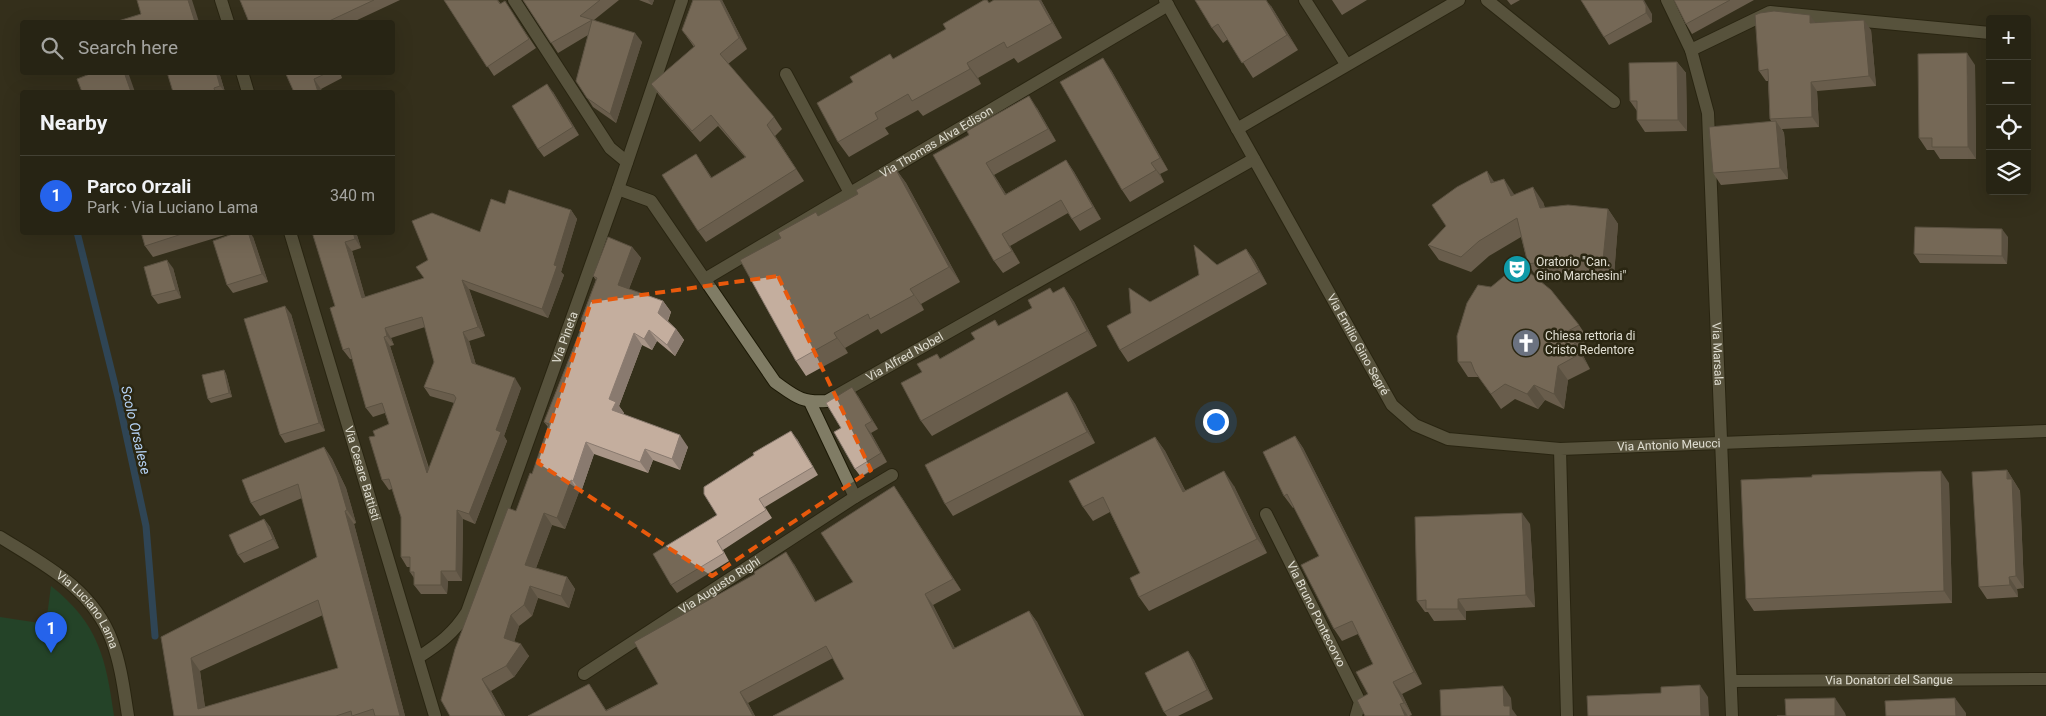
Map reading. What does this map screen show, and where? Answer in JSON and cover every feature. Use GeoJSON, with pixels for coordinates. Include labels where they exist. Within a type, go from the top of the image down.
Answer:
{"type":"FeatureCollection","features":[{"type":"Feature","properties":{"kind":"street"},"geometry":{"type":"LineString","coordinates":[[221,0],[227,20]]}},
{"type":"Feature","properties":{"kind":"street"},"geometry":{"type":"LineString","coordinates":[[514,0],[610,148],[627,162]]}},
{"type":"Feature","properties":{"kind":"street","name":"Via Pineta"},"geometry":{"type":"LineString","coordinates":[[419,657],[444,641],[454,631],[467,612],[618,189],[682,0]]}},
{"type":"Feature","properties":{"kind":"street"},"geometry":{"type":"LineString","coordinates":[[1305,0],[1346,64]]}},
{"type":"Feature","properties":{"kind":"street"},"geometry":{"type":"LineString","coordinates":[[1237,129],[1459,0]]}},
{"type":"Feature","properties":{"kind":"street"},"geometry":{"type":"LineString","coordinates":[[1487,0],[1614,102]]}},
{"type":"Feature","properties":{"kind":"street","name":"Via Marsala"},"geometry":{"type":"LineString","coordinates":[[1667,0],[1691,50],[1708,113],[1732,716]]}},
{"type":"Feature","properties":{"kind":"street","name":"Via Emilio Gino Segré"},"geometry":{"type":"LineString","coordinates":[[1166,2],[1392,405],[1415,424],[1448,439],[1560,449]]}},
{"type":"Feature","properties":{"kind":"street","name":"Via Thomas Alva Edison"},"geometry":{"type":"LineString","coordinates":[[705,279],[1166,2]]}},
{"type":"Feature","properties":{"kind":"street"},"geometry":{"type":"LineString","coordinates":[[1691,50],[1770,12],[1986,33]]}},
{"type":"Feature","properties":{"kind":"street"},"geometry":{"type":"LineString","coordinates":[[786,74],[850,193]]}},
{"type":"Feature","properties":{"kind":"street"},"geometry":{"type":"LineString","coordinates":[[243,75],[247,90]]}},
{"type":"Feature","properties":{"kind":"street","name":"Via Alfred Nobel"},"geometry":{"type":"LineString","coordinates":[[810,402],[826,401],[1254,159]]}},
{"type":"Feature","properties":{"kind":"street"},"geometry":{"type":"LineString","coordinates":[[618,189],[651,201],[775,382],[794,396],[810,402],[855,497]]}},
{"type":"Feature","properties":{"kind":"street","name":"Via Cesare Battisti"},"geometry":{"type":"LineString","coordinates":[[291,235],[419,657],[435,716]]}},
{"type":"Feature","properties":{"kind":"street","name":"Via Antonio Meucci"},"geometry":{"type":"LineString","coordinates":[[1560,449],[2046,431]]}},
{"type":"Feature","properties":{"kind":"street"},"geometry":{"type":"LineString","coordinates":[[1560,449],[1567,716]]}},
{"type":"Feature","properties":{"kind":"street","name":"Via Augusto Righi"},"geometry":{"type":"LineString","coordinates":[[584,674],[855,497],[892,475]]}},
{"type":"Feature","properties":{"kind":"street","name":"Via Bruno Pontecorvo"},"geometry":{"type":"LineString","coordinates":[[1266,514],[1360,702],[1356,716]]}},
{"type":"Feature","properties":{"kind":"street","name":"Via Luciano Lama"},"geometry":{"type":"LineString","coordinates":[[0,538],[63,576],[88,599],[97,612],[115,650],[128,716]]}},
{"type":"Feature","properties":{"kind":"street","name":"Via Donatori del Sangue"},"geometry":{"type":"LineString","coordinates":[[1731,681],[2046,679]]}},
{"type":"Feature","properties":{"kind":"highlighted area"},"geometry":{"type":"Polygon","coordinates":[[[778,276],[871,470],[712,576],[538,463],[591,302],[778,276]]]}},
{"type":"Feature","properties":{"kind":"green space"},"geometry":{"type":"Polygon","coordinates":[[[51,586],[80,614],[98,644],[108,677],[114,716],[0,716],[0,617],[46,624],[51,586]]]}},
{"type":"Feature","properties":{"kind":"building"},"geometry":{"type":"Polygon","coordinates":[[[137,0],[188,0],[194,20],[122,20],[141,14],[137,0]]]}},
{"type":"Feature","properties":{"kind":"building"},"geometry":{"type":"Polygon","coordinates":[[[240,0],[374,0],[331,20],[248,20],[240,0]]]}},
{"type":"Feature","properties":{"kind":"building"},"geometry":{"type":"Polygon","coordinates":[[[444,0],[497,0],[500,4],[505,1],[529,39],[487,67],[444,0]]]}},
{"type":"Feature","properties":{"kind":"building"},"geometry":{"type":"Polygon","coordinates":[[[523,0],[600,0],[580,16],[635,33],[610,114],[587,98],[576,81],[592,20],[551,43],[523,0]]]}},
{"type":"Feature","properties":{"kind":"building"},"geometry":{"type":"Polygon","coordinates":[[[693,0],[720,0],[739,38],[720,54],[774,117],[767,125],[796,169],[698,231],[662,175],[696,154],[711,178],[746,157],[711,115],[692,131],[651,84],[695,46],[682,30],[693,0]]]}},
{"type":"Feature","properties":{"kind":"building"},"geometry":{"type":"Polygon","coordinates":[[[987,0],[989,3],[994,0],[1039,0],[1052,23],[1007,48],[1004,42],[967,63],[970,69],[912,101],[908,94],[875,113],[878,119],[838,142],[817,103],[853,82],[850,77],[890,54],[893,59],[946,29],[943,24],[987,0]]]}},
{"type":"Feature","properties":{"kind":"building"},"geometry":{"type":"Polygon","coordinates":[[[1195,0],[1266,0],[1287,35],[1242,63],[1218,24],[1212,28],[1195,0]]]}},
{"type":"Feature","properties":{"kind":"building"},"geometry":{"type":"Polygon","coordinates":[[[1581,0],[1643,0],[1646,6],[1646,13],[1604,37],[1581,0]]]}},
{"type":"Feature","properties":{"kind":"building"},"geometry":{"type":"Polygon","coordinates":[[[1674,0],[1730,0],[1686,24],[1674,0]]]}},
{"type":"Feature","properties":{"kind":"building"},"geometry":{"type":"Polygon","coordinates":[[[1774,11],[1810,15],[1810,23],[1864,20],[1869,76],[1811,82],[1812,117],[1770,119],[1768,69],[1759,71],[1755,15],[1774,11]]]}},
{"type":"Feature","properties":{"kind":"building"},"geometry":{"type":"Polygon","coordinates":[[[1967,53],[1968,147],[1932,147],[1932,138],[1919,138],[1918,54],[1967,53]]]}},
{"type":"Feature","properties":{"kind":"building"},"geometry":{"type":"Polygon","coordinates":[[[1103,58],[1160,158],[1151,163],[1156,170],[1122,190],[1060,82],[1103,58]]]}},
{"type":"Feature","properties":{"kind":"building"},"geometry":{"type":"Polygon","coordinates":[[[1677,62],[1678,120],[1637,120],[1637,101],[1630,101],[1629,63],[1677,62]]]}},
{"type":"Feature","properties":{"kind":"building"},"geometry":{"type":"Polygon","coordinates":[[[87,75],[125,75],[130,90],[81,90],[77,79],[87,75]]]}},
{"type":"Feature","properties":{"kind":"building"},"geometry":{"type":"Polygon","coordinates":[[[168,75],[217,75],[220,86],[214,88],[214,90],[172,90],[168,75]]]}},
{"type":"Feature","properties":{"kind":"building"},"geometry":{"type":"Polygon","coordinates":[[[286,75],[323,75],[314,79],[317,90],[293,90],[286,75]]]}},
{"type":"Feature","properties":{"kind":"building"},"geometry":{"type":"Polygon","coordinates":[[[547,84],[573,127],[538,149],[512,106],[547,84]]]}},
{"type":"Feature","properties":{"kind":"building"},"geometry":{"type":"Polygon","coordinates":[[[1029,96],[1048,129],[986,163],[1005,195],[1066,160],[1093,207],[1072,219],[1061,200],[1002,234],[1012,251],[994,261],[933,155],[969,135],[967,131],[1029,96]]]}},
{"type":"Feature","properties":{"kind":"building"},"geometry":{"type":"Polygon","coordinates":[[[1776,121],[1780,168],[1713,173],[1709,127],[1776,121]]]}},
{"type":"Feature","properties":{"kind":"building"},"geometry":{"type":"Polygon","coordinates":[[[895,168],[949,267],[910,289],[914,295],[870,319],[868,314],[834,333],[837,338],[796,361],[740,260],[781,238],[778,233],[816,212],[818,216],[858,194],[856,190],[895,168]]]}},
{"type":"Feature","properties":{"kind":"building"},"geometry":{"type":"Polygon","coordinates":[[[1487,171],[1491,183],[1504,179],[1511,196],[1533,187],[1540,208],[1568,205],[1608,209],[1603,260],[1569,257],[1528,264],[1517,218],[1479,241],[1461,257],[1428,245],[1446,226],[1432,205],[1457,187],[1487,171]]]}},
{"type":"Feature","properties":{"kind":"building"},"geometry":{"type":"Polygon","coordinates":[[[509,190],[571,210],[554,265],[557,266],[542,309],[462,280],[478,327],[463,332],[472,363],[515,378],[496,430],[501,432],[469,514],[457,510],[456,571],[441,571],[441,585],[414,585],[414,572],[410,572],[410,557],[401,557],[401,517],[389,479],[382,480],[369,437],[375,436],[373,431],[389,424],[382,403],[366,408],[349,348],[343,350],[330,308],[335,306],[313,235],[354,235],[355,239],[345,242],[362,298],[424,278],[416,267],[428,260],[412,221],[432,213],[480,232],[491,199],[505,204],[509,190]],[[422,317],[385,328],[387,336],[384,337],[427,473],[456,398],[454,395],[424,387],[434,362],[422,317]]]}},
{"type":"Feature","properties":{"kind":"building"},"geometry":{"type":"Polygon","coordinates":[[[1915,227],[2002,229],[2002,256],[1914,254],[1915,227]]]}},
{"type":"Feature","properties":{"kind":"building"},"geometry":{"type":"Polygon","coordinates":[[[142,235],[179,235],[145,246],[142,235]]]}},
{"type":"Feature","properties":{"kind":"building"},"geometry":{"type":"Polygon","coordinates":[[[230,235],[249,235],[262,274],[227,285],[213,241],[230,235]]]}},
{"type":"Feature","properties":{"kind":"building"},"geometry":{"type":"Polygon","coordinates":[[[608,237],[632,247],[618,285],[663,301],[658,313],[676,329],[667,345],[649,330],[644,339],[634,333],[609,399],[616,402],[612,410],[680,435],[672,459],[645,449],[640,462],[586,442],[573,481],[571,480],[557,518],[544,513],[525,565],[567,577],[561,596],[530,586],[524,605],[511,615],[504,638],[521,644],[506,666],[482,679],[503,716],[450,716],[441,700],[455,649],[508,508],[516,511],[530,473],[532,474],[549,424],[544,422],[584,321],[581,320],[597,278],[593,276],[608,237]]]}},
{"type":"Feature","properties":{"kind":"building"},"geometry":{"type":"Polygon","coordinates":[[[1194,245],[1217,265],[1246,249],[1259,272],[1120,350],[1107,326],[1131,313],[1129,288],[1150,302],[1199,275],[1194,245]]]}},
{"type":"Feature","properties":{"kind":"building"},"geometry":{"type":"Polygon","coordinates":[[[167,260],[176,290],[152,296],[144,267],[167,260]]]}},
{"type":"Feature","properties":{"kind":"building","name":"Chiesa rettoria di Cristo Redentore"},"geometry":{"type":"Polygon","coordinates":[[[1519,264],[1551,290],[1579,325],[1568,331],[1580,354],[1558,366],[1554,394],[1534,385],[1527,394],[1505,384],[1491,394],[1475,372],[1471,362],[1458,362],[1457,336],[1467,303],[1478,285],[1491,287],[1519,264]]]}},
{"type":"Feature","properties":{"kind":"building"},"geometry":{"type":"Polygon","coordinates":[[[1064,287],[1087,331],[921,421],[901,383],[922,372],[917,364],[937,354],[940,359],[975,339],[971,333],[995,320],[998,326],[1032,308],[1028,300],[1050,288],[1053,293],[1064,287]]]}},
{"type":"Feature","properties":{"kind":"building"},"geometry":{"type":"Polygon","coordinates":[[[285,306],[319,423],[280,435],[244,319],[285,306]]]}},
{"type":"Feature","properties":{"kind":"building"},"geometry":{"type":"Polygon","coordinates":[[[224,370],[229,393],[208,399],[202,375],[224,370]]]}},
{"type":"Feature","properties":{"kind":"building"},"geometry":{"type":"Polygon","coordinates":[[[852,387],[872,421],[865,425],[881,453],[855,469],[834,432],[841,428],[826,403],[852,387]]]}},
{"type":"Feature","properties":{"kind":"building"},"geometry":{"type":"Polygon","coordinates":[[[1067,392],[1087,432],[945,504],[925,465],[1067,392]]]}},
{"type":"Feature","properties":{"kind":"building"},"geometry":{"type":"Polygon","coordinates":[[[791,431],[813,467],[759,499],[766,510],[717,541],[724,553],[671,585],[653,554],[717,515],[704,494],[704,487],[754,455],[753,453],[791,431]]]}},
{"type":"Feature","properties":{"kind":"building"},"geometry":{"type":"Polygon","coordinates":[[[1295,436],[1414,672],[1393,682],[1404,703],[1400,704],[1405,716],[1365,716],[1357,700],[1368,694],[1356,672],[1373,664],[1352,621],[1334,629],[1301,565],[1319,556],[1287,494],[1284,496],[1263,452],[1295,436]]]}},
{"type":"Feature","properties":{"kind":"building"},"geometry":{"type":"Polygon","coordinates":[[[1155,437],[1183,492],[1224,471],[1257,539],[1139,597],[1130,578],[1140,573],[1103,497],[1083,507],[1069,481],[1155,437]]]}},
{"type":"Feature","properties":{"kind":"building"},"geometry":{"type":"Polygon","coordinates":[[[324,447],[337,476],[347,510],[345,511],[400,716],[375,716],[373,709],[352,716],[351,711],[336,716],[174,716],[161,637],[317,557],[298,484],[251,503],[242,480],[324,447]],[[318,600],[191,658],[198,709],[338,668],[318,600]]]}},
{"type":"Feature","properties":{"kind":"building"},"geometry":{"type":"Polygon","coordinates":[[[2007,470],[2007,479],[2012,479],[2016,576],[2009,577],[2010,585],[1979,587],[1972,472],[2007,470]]]}},
{"type":"Feature","properties":{"kind":"building"},"geometry":{"type":"Polygon","coordinates":[[[1941,471],[1944,591],[1746,599],[1741,480],[1812,477],[1812,475],[1941,471]]]}},
{"type":"Feature","properties":{"kind":"building"},"geometry":{"type":"Polygon","coordinates":[[[894,486],[953,579],[925,594],[953,649],[1029,611],[1082,716],[773,716],[844,679],[826,646],[740,692],[753,716],[528,716],[589,684],[606,711],[658,684],[634,642],[755,574],[754,572],[786,552],[815,602],[853,582],[821,533],[894,486]]]}},
{"type":"Feature","properties":{"kind":"building"},"geometry":{"type":"Polygon","coordinates":[[[1522,513],[1526,595],[1458,599],[1458,609],[1426,609],[1426,600],[1417,601],[1415,517],[1522,513]]]}},
{"type":"Feature","properties":{"kind":"building"},"geometry":{"type":"Polygon","coordinates":[[[264,519],[273,539],[238,555],[229,535],[264,519]]]}},
{"type":"Feature","properties":{"kind":"building"},"geometry":{"type":"Polygon","coordinates":[[[1188,651],[1207,690],[1164,712],[1145,673],[1188,651]]]}},
{"type":"Feature","properties":{"kind":"building"},"geometry":{"type":"Polygon","coordinates":[[[1700,685],[1701,716],[1588,716],[1587,696],[1661,693],[1661,687],[1700,685]]]}},
{"type":"Feature","properties":{"kind":"building"},"geometry":{"type":"Polygon","coordinates":[[[1503,686],[1504,706],[1510,706],[1510,716],[1441,716],[1440,690],[1503,686]]]}},
{"type":"Feature","properties":{"kind":"building"},"geometry":{"type":"Polygon","coordinates":[[[1835,698],[1835,716],[1786,716],[1785,699],[1835,698]]]}},
{"type":"Feature","properties":{"kind":"building"},"geometry":{"type":"Polygon","coordinates":[[[1955,698],[1956,716],[1886,716],[1885,701],[1955,698]]]}},
{"type":"Feature","properties":{"kind":"waterway","name":"Scolo Orsalese"},"geometry":{"type":"LineString","coordinates":[[78,235],[118,397],[146,526],[155,636]]}},
{"type":"Feature","properties":{"kind":"place","name":"Oratorio \"Can. Gino Marchesini\""},"geometry":{"type":"Point","coordinates":[1517,269]}},
{"type":"Feature","properties":{"kind":"place","name":"Chiesa rettoria di Cristo Redentore"},"geometry":{"type":"Point","coordinates":[1526,343]}},
{"type":"Feature","properties":{"kind":"place","name":"Parco Orzali"},"geometry":{"type":"Point","coordinates":[51,653]}}]}
